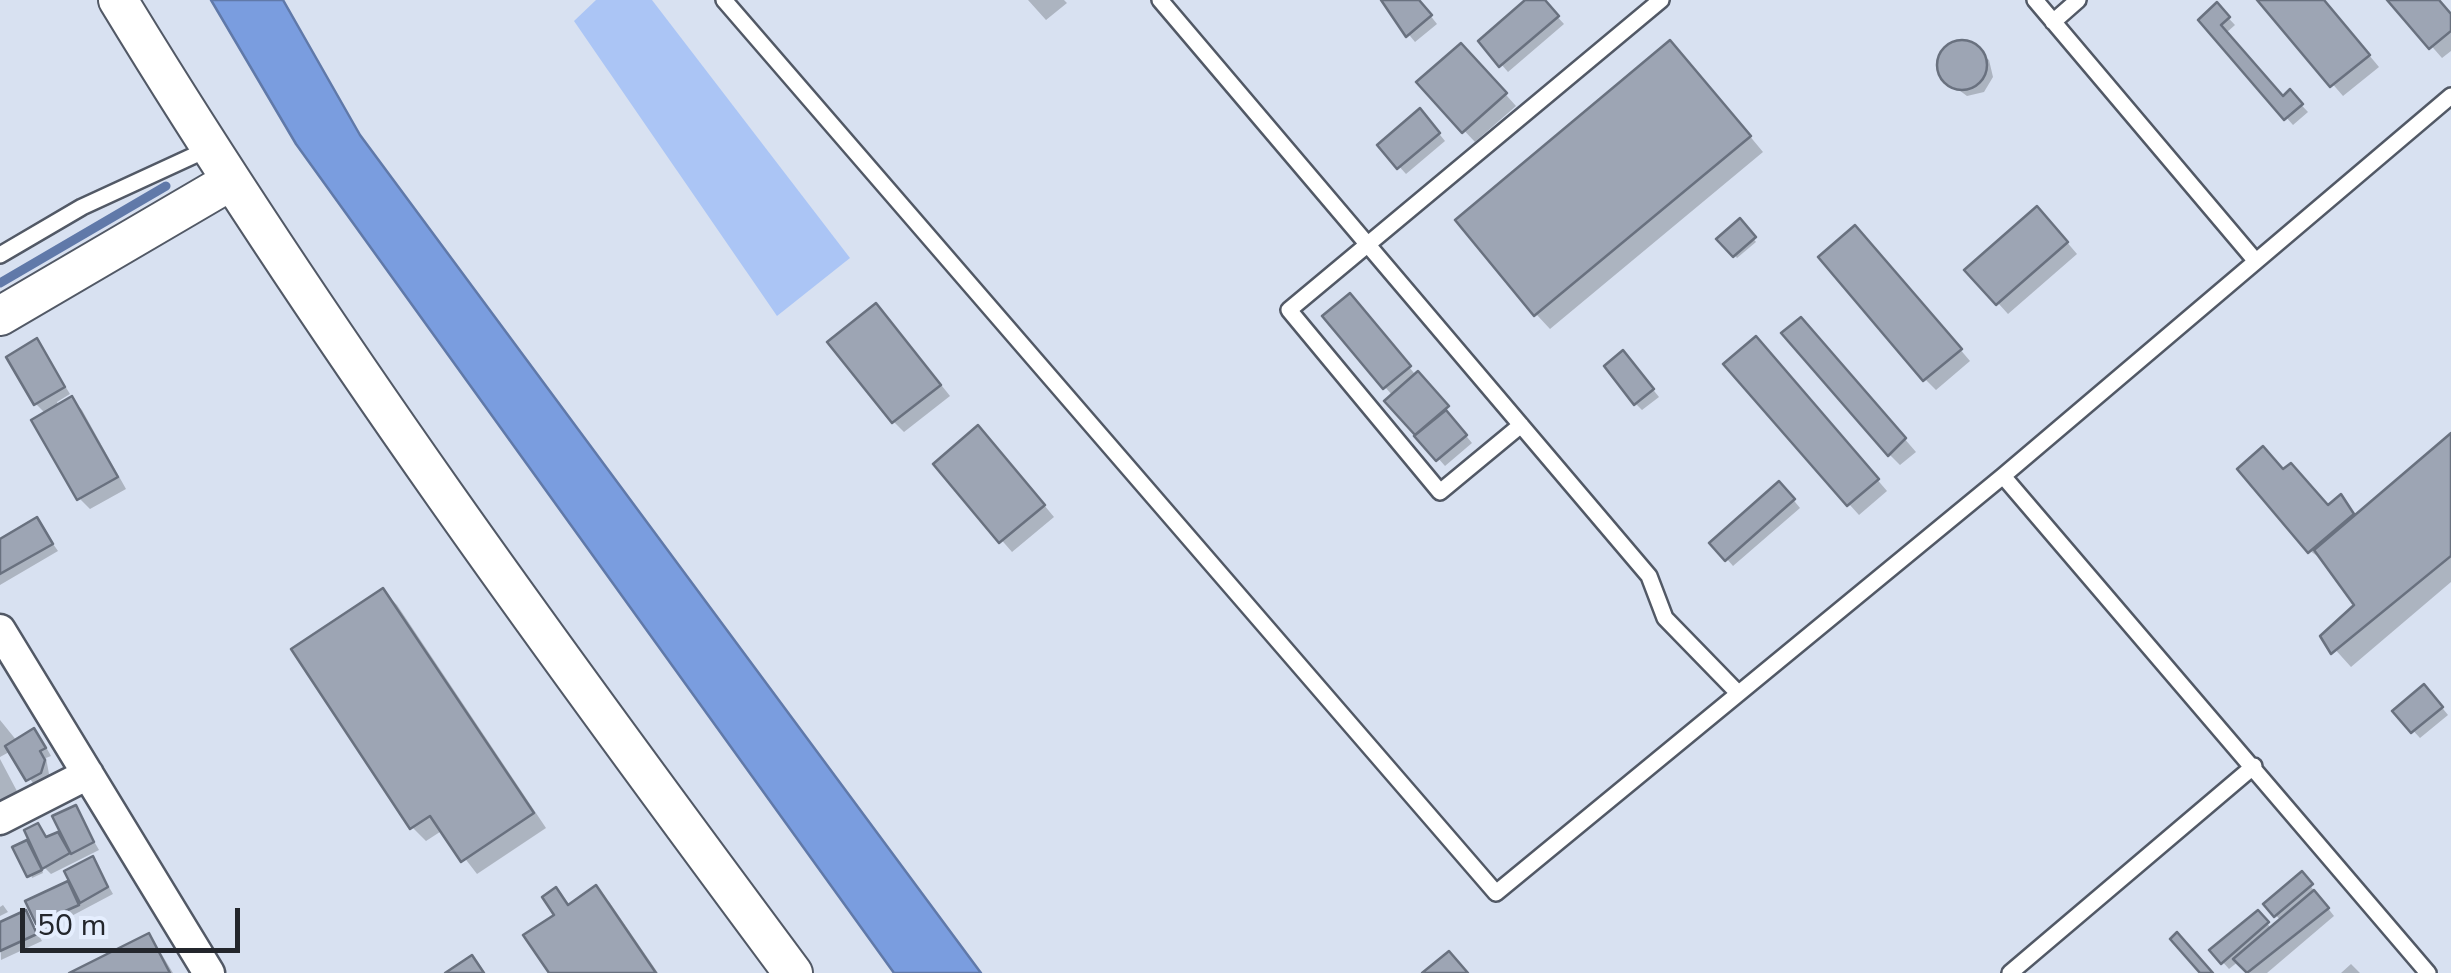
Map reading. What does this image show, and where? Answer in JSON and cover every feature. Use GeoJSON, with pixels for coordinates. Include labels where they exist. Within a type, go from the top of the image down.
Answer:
{"type":"FeatureCollection","features":[{"type":"Feature","properties":{"kind":"street"},"geometry":{"type":"LineString","coordinates":[[118,0],[228,182],[635,761],[793,973]]}},
{"type":"Feature","properties":{"kind":"street"},"geometry":{"type":"LineString","coordinates":[[0,316],[228,182]]}},
{"type":"Feature","properties":{"kind":"street"},"geometry":{"type":"LineString","coordinates":[[0,630],[210,973]]}},
{"type":"Feature","properties":{"kind":"street"},"geometry":{"type":"LineString","coordinates":[[0,819],[88,774]]}},
{"type":"Feature","properties":{"kind":"lane"},"geometry":{"type":"LineString","coordinates":[[724,0],[1496,893],[2003,476],[2254,259],[2451,96]]}},
{"type":"Feature","properties":{"kind":"lane"},"geometry":{"type":"LineString","coordinates":[[1160,0],[1649,576],[1664,618],[1738,693]]}},
{"type":"Feature","properties":{"kind":"lane"},"geometry":{"type":"LineString","coordinates":[[1521,425],[1440,492],[1289,310],[1661,0]]}},
{"type":"Feature","properties":{"kind":"lane"},"geometry":{"type":"LineString","coordinates":[[2035,0],[2254,259]]}},
{"type":"Feature","properties":{"kind":"lane"},"geometry":{"type":"LineString","coordinates":[[2053,22],[2078,0]]}},
{"type":"Feature","properties":{"kind":"lane"},"geometry":{"type":"LineString","coordinates":[[0,255],[82,207],[208,148]]}},
{"type":"Feature","properties":{"kind":"lane"},"geometry":{"type":"LineString","coordinates":[[2003,476],[2428,973]]}},
{"type":"Feature","properties":{"kind":"lane"},"geometry":{"type":"LineString","coordinates":[[2010,973],[2254,766]]}},
{"type":"Feature","properties":{"kind":"shaded area"},"geometry":{"type":"Polygon","coordinates":[[[211,0],[283,0],[360,135],[981,973],[894,973],[296,144],[211,0]]]}},
{"type":"Feature","properties":{"kind":"shaded area"},"geometry":{"type":"Polygon","coordinates":[[[596,0],[652,0],[850,258],[777,316],[574,21],[596,0]]]}},
{"type":"Feature","properties":{"kind":"building"},"geometry":{"type":"Polygon","coordinates":[[[1381,0],[1419,0],[1432,15],[1406,37],[1381,0]]]}},
{"type":"Feature","properties":{"kind":"building"},"geometry":{"type":"Polygon","coordinates":[[[1525,0],[1545,0],[1559,16],[1499,67],[1478,41],[1525,0]]]}},
{"type":"Feature","properties":{"kind":"building"},"geometry":{"type":"Polygon","coordinates":[[[2257,0],[2324,0],[2370,55],[2330,87],[2257,0]]]}},
{"type":"Feature","properties":{"kind":"building"},"geometry":{"type":"Polygon","coordinates":[[[2387,0],[2439,0],[2451,14],[2451,31],[2429,49],[2387,0]]]}},
{"type":"Feature","properties":{"kind":"building"},"geometry":{"type":"Polygon","coordinates":[[[2217,2],[2230,17],[2221,25],[2283,96],[2290,89],[2303,104],[2284,120],[2198,20],[2217,2]]]}},
{"type":"Feature","properties":{"kind":"building"},"geometry":{"type":"Polygon","coordinates":[[[1670,40],[1751,136],[1534,316],[1455,220],[1670,40]]]}},
{"type":"Feature","properties":{"kind":"building"},"geometry":{"type":"Polygon","coordinates":[[[1962,40],[1980,47],[1987,65],[1980,83],[1962,90],[1944,83],[1937,65],[1944,47],[1962,40]]]}},
{"type":"Feature","properties":{"kind":"building"},"geometry":{"type":"Polygon","coordinates":[[[1461,43],[1507,93],[1462,133],[1416,82],[1461,43]]]}},
{"type":"Feature","properties":{"kind":"building"},"geometry":{"type":"Polygon","coordinates":[[[1420,108],[1440,133],[1397,169],[1377,145],[1420,108]]]}},
{"type":"Feature","properties":{"kind":"building"},"geometry":{"type":"Polygon","coordinates":[[[2037,206],[2068,242],[1996,305],[1964,270],[2037,206]]]}},
{"type":"Feature","properties":{"kind":"building"},"geometry":{"type":"Polygon","coordinates":[[[1740,218],[1756,237],[1733,257],[1716,239],[1740,218]]]}},
{"type":"Feature","properties":{"kind":"building"},"geometry":{"type":"Polygon","coordinates":[[[1855,225],[1962,349],[1923,381],[1818,257],[1855,225]]]}},
{"type":"Feature","properties":{"kind":"building"},"geometry":{"type":"Polygon","coordinates":[[[1350,293],[1411,366],[1383,389],[1322,316],[1350,293]]]}},
{"type":"Feature","properties":{"kind":"building"},"geometry":{"type":"Polygon","coordinates":[[[876,303],[941,385],[892,423],[827,342],[876,303]]]}},
{"type":"Feature","properties":{"kind":"building"},"geometry":{"type":"Polygon","coordinates":[[[1801,317],[1906,438],[1888,456],[1781,333],[1801,317]]]}},
{"type":"Feature","properties":{"kind":"building"},"geometry":{"type":"Polygon","coordinates":[[[1756,336],[1879,479],[1847,506],[1723,364],[1756,336]]]}},
{"type":"Feature","properties":{"kind":"building"},"geometry":{"type":"Polygon","coordinates":[[[37,338],[65,387],[34,405],[6,357],[37,338]]]}},
{"type":"Feature","properties":{"kind":"building"},"geometry":{"type":"Polygon","coordinates":[[[1623,350],[1654,389],[1634,405],[1604,366],[1623,350]]]}},
{"type":"Feature","properties":{"kind":"building"},"geometry":{"type":"Polygon","coordinates":[[[1418,371],[1449,406],[1415,435],[1384,401],[1418,371]]]}},
{"type":"Feature","properties":{"kind":"building"},"geometry":{"type":"Polygon","coordinates":[[[72,396],[118,477],[77,500],[31,420],[72,396]]]}},
{"type":"Feature","properties":{"kind":"building"},"geometry":{"type":"Polygon","coordinates":[[[1446,410],[1467,435],[1436,461],[1414,436],[1446,410]]]}},
{"type":"Feature","properties":{"kind":"building"},"geometry":{"type":"Polygon","coordinates":[[[978,425],[1045,505],[999,543],[933,464],[978,425]]]}},
{"type":"Feature","properties":{"kind":"building"},"geometry":{"type":"Polygon","coordinates":[[[2451,433],[2451,556],[2331,654],[2320,636],[2354,605],[2314,550],[2451,433]]]}},
{"type":"Feature","properties":{"kind":"building"},"geometry":{"type":"Polygon","coordinates":[[[2263,446],[2283,469],[2291,463],[2328,505],[2341,494],[2354,514],[2308,553],[2237,469],[2263,446]]]}},
{"type":"Feature","properties":{"kind":"building"},"geometry":{"type":"Polygon","coordinates":[[[1779,481],[1795,499],[1725,561],[1709,543],[1779,481]]]}},
{"type":"Feature","properties":{"kind":"building"},"geometry":{"type":"Polygon","coordinates":[[[37,517],[53,544],[0,574],[0,539],[37,517]]]}},
{"type":"Feature","properties":{"kind":"building"},"geometry":{"type":"Polygon","coordinates":[[[383,588],[534,813],[461,862],[430,816],[410,829],[291,649],[383,588]]]}},
{"type":"Feature","properties":{"kind":"building"},"geometry":{"type":"Polygon","coordinates":[[[2424,684],[2443,707],[2411,733],[2392,711],[2424,684]]]}},
{"type":"Feature","properties":{"kind":"building"},"geometry":{"type":"Polygon","coordinates":[[[34,728],[46,748],[40,751],[45,760],[41,773],[26,781],[5,746],[34,728]]]}},
{"type":"Feature","properties":{"kind":"building"},"geometry":{"type":"Polygon","coordinates":[[[76,805],[94,842],[71,854],[52,816],[76,805]]]}},
{"type":"Feature","properties":{"kind":"building"},"geometry":{"type":"Polygon","coordinates":[[[38,823],[46,837],[58,832],[70,853],[42,869],[24,830],[38,823]]]}},
{"type":"Feature","properties":{"kind":"building"},"geometry":{"type":"Polygon","coordinates":[[[27,840],[42,870],[27,877],[12,847],[27,840]]]}},
{"type":"Feature","properties":{"kind":"building"},"geometry":{"type":"Polygon","coordinates":[[[93,856],[108,887],[80,903],[64,871],[93,856]]]}},
{"type":"Feature","properties":{"kind":"building"},"geometry":{"type":"Polygon","coordinates":[[[2302,871],[2313,884],[2274,917],[2263,904],[2302,871]]]}},
{"type":"Feature","properties":{"kind":"building"},"geometry":{"type":"Polygon","coordinates":[[[68,881],[79,905],[36,924],[25,901],[68,881]]]}},
{"type":"Feature","properties":{"kind":"building"},"geometry":{"type":"Polygon","coordinates":[[[596,885],[656,973],[549,973],[523,935],[554,915],[542,897],[556,887],[568,905],[596,885]]]}},
{"type":"Feature","properties":{"kind":"building"},"geometry":{"type":"Polygon","coordinates":[[[2314,890],[2329,908],[2247,973],[2233,959],[2314,890]]]}},
{"type":"Feature","properties":{"kind":"building"},"geometry":{"type":"Polygon","coordinates":[[[26,910],[37,934],[0,951],[0,922],[26,910]]]}},
{"type":"Feature","properties":{"kind":"building"},"geometry":{"type":"Polygon","coordinates":[[[2258,910],[2269,922],[2221,964],[2209,950],[2258,910]]]}},
{"type":"Feature","properties":{"kind":"building"},"geometry":{"type":"Polygon","coordinates":[[[2177,932],[2213,973],[2200,973],[2170,939],[2177,932]]]}},
{"type":"Feature","properties":{"kind":"building"},"geometry":{"type":"Polygon","coordinates":[[[149,933],[170,973],[69,973],[149,933]]]}},
{"type":"Feature","properties":{"kind":"building"},"geometry":{"type":"Polygon","coordinates":[[[1449,951],[1468,973],[1422,973],[1449,951]]]}},
{"type":"Feature","properties":{"kind":"building"},"geometry":{"type":"Polygon","coordinates":[[[472,955],[484,973],[445,973],[472,955]]]}},
{"type":"Feature","properties":{"kind":"waterway"},"geometry":{"type":"LineString","coordinates":[[0,283],[166,186]]}}]}
